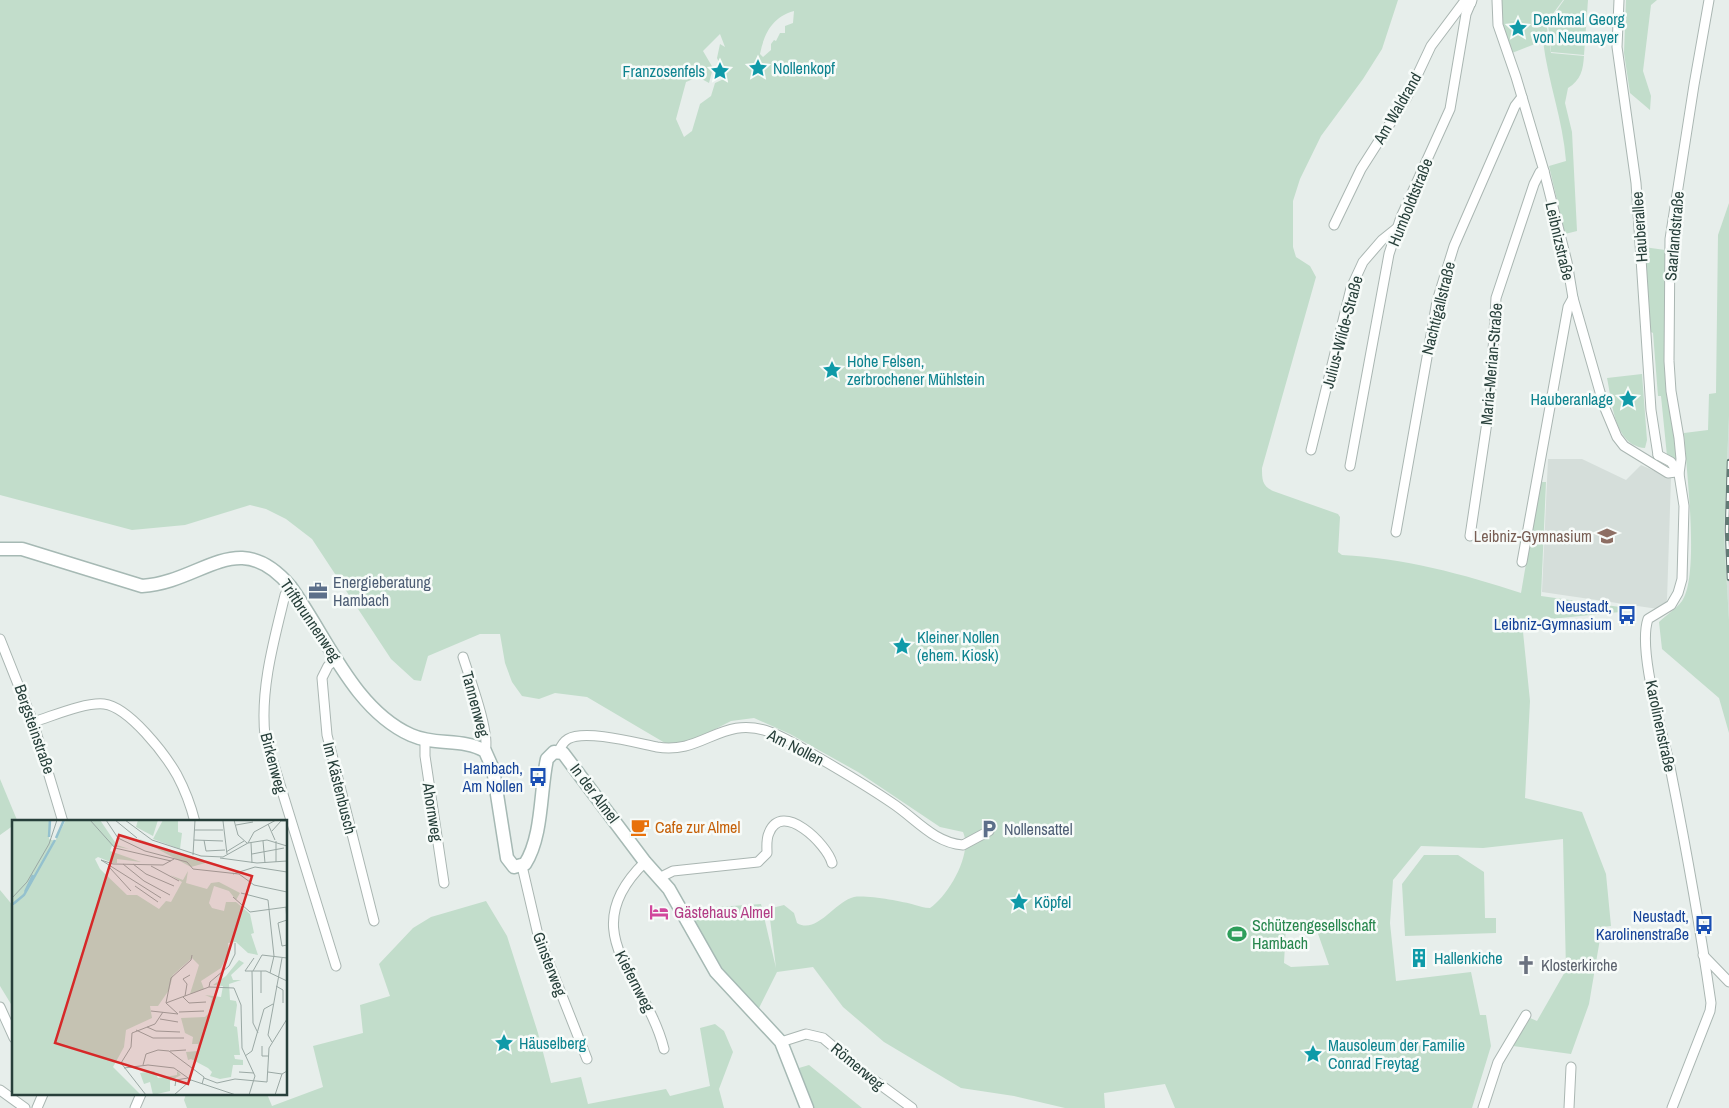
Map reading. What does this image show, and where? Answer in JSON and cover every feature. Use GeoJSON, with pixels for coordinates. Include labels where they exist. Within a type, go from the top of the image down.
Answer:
{"type":"FeatureCollection","features":[{"type":"Feature","properties":{"kind":"street","name":"Leibnizstraße"},"geometry":{"type":"LineString","coordinates":[[1497,0],[1498,25],[1544,171],[1567,262],[1573,298],[1604,406],[1617,437],[1624,446],[1668,473],[1677,473]]}},
{"type":"Feature","properties":{"kind":"street","name":"Hauberallee"},"geometry":{"type":"LineString","coordinates":[[1619,0],[1617,47],[1636,183],[1651,410],[1658,455]]}},
{"type":"Feature","properties":{"kind":"street","name":"Saarlandstraße"},"geometry":{"type":"LineString","coordinates":[[1677,473],[1680,447],[1670,370],[1670,239],[1698,56],[1710,0]]}},
{"type":"Feature","properties":{"kind":"street","name":"Am Waldrand"},"geometry":{"type":"LineString","coordinates":[[1334,225],[1361,169],[1407,97],[1438,34],[1464,2],[1471,1]]}},
{"type":"Feature","properties":{"kind":"street","name":"Humboldtstraße"},"geometry":{"type":"LineString","coordinates":[[1350,466],[1384,278],[1397,228],[1450,110],[1465,21],[1471,1]]}},
{"type":"Feature","properties":{"kind":"street","name":"Nachtigallstraße"},"geometry":{"type":"LineString","coordinates":[[1396,532],[1437,301],[1454,246],[1515,106],[1522,97]]}},
{"type":"Feature","properties":{"kind":"street","name":"Maria-Merian-Straße"},"geometry":{"type":"LineString","coordinates":[[1470,536],[1490,402],[1496,298],[1534,184],[1540,172],[1544,171]]}},
{"type":"Feature","properties":{"kind":"street","name":"Julius-Wilde-Straße"},"geometry":{"type":"LineString","coordinates":[[1311,450],[1351,288],[1363,262],[1382,240],[1397,228]]}},
{"type":"Feature","properties":{"kind":"street"},"geometry":{"type":"LineString","coordinates":[[1522,562],[1568,307],[1573,298]]}},
{"type":"Feature","properties":{"kind":"street"},"geometry":{"type":"LineString","coordinates":[[1654,464],[1658,455],[1671,462],[1677,473]]}},
{"type":"Feature","properties":{"kind":"street","name":"Karolinenstraße"},"geometry":{"type":"LineString","coordinates":[[1677,473],[1684,506],[1682,579],[1678,593],[1670,605],[1648,619],[1645,645],[1687,860],[1703,955]]}},
{"type":"Feature","properties":{"kind":"street","name":"Triftbrunnenweg"},"geometry":{"type":"LineString","coordinates":[[0,548],[22,549],[142,586],[162,583],[233,558],[248,557],[272,568],[290,586],[358,691],[377,712],[400,729],[426,741],[473,746],[485,750]]}},
{"type":"Feature","properties":{"kind":"street","name":"Birkenweg"},"geometry":{"type":"LineString","coordinates":[[290,586],[285,595],[269,667],[264,713],[265,736],[336,966]]}},
{"type":"Feature","properties":{"kind":"street","name":"Bergsteinstraße"},"geometry":{"type":"LineString","coordinates":[[0,639],[34,722],[62,820]]}},
{"type":"Feature","properties":{"kind":"street","name":"Tannenweg"},"geometry":{"type":"LineString","coordinates":[[463,657],[485,731],[487,746],[485,750]]}},
{"type":"Feature","properties":{"kind":"street","name":"Im Kästenbusch"},"geometry":{"type":"LineString","coordinates":[[337,658],[324,670],[322,678],[327,735],[374,921]]}},
{"type":"Feature","properties":{"kind":"street"},"geometry":{"type":"LineString","coordinates":[[34,722],[94,704],[109,705],[122,710],[137,724],[170,764],[187,796],[194,820]]}},
{"type":"Feature","properties":{"kind":"street","name":"Am Nollen"},"geometry":{"type":"LineString","coordinates":[[559,751],[565,741],[576,736],[599,737],[673,749],[693,745],[727,729],[736,727],[760,729],[782,738],[891,801],[943,840],[963,845],[989,831]]}},
{"type":"Feature","properties":{"kind":"street","name":"Ahornweg"},"geometry":{"type":"LineString","coordinates":[[426,741],[425,756],[444,883]]}},
{"type":"Feature","properties":{"kind":"street"},"geometry":{"type":"LineString","coordinates":[[485,750],[493,768],[507,858],[514,867],[522,866]]}},
{"type":"Feature","properties":{"kind":"street","name":"In der Almel"},"geometry":{"type":"LineString","coordinates":[[522,866],[528,859],[534,840],[547,758],[554,752],[559,751],[572,762],[645,862],[677,901],[716,972],[781,1042]]}},
{"type":"Feature","properties":{"kind":"street"},"geometry":{"type":"LineString","coordinates":[[659,878],[673,871],[758,862],[767,853],[771,828],[776,824],[786,821],[802,828],[819,841],[830,853],[832,863]]}},
{"type":"Feature","properties":{"kind":"street","name":"Kiefernweg"},"geometry":{"type":"LineString","coordinates":[[645,862],[633,874],[620,892],[614,914],[613,927],[617,950],[657,1024],[664,1049]]}},
{"type":"Feature","properties":{"kind":"street","name":"Ginsterweg"},"geometry":{"type":"LineString","coordinates":[[522,866],[538,935],[587,1059]]}},
{"type":"Feature","properties":{"kind":"street"},"geometry":{"type":"LineString","coordinates":[[1703,955],[1729,982]]}},
{"type":"Feature","properties":{"kind":"street"},"geometry":{"type":"LineString","coordinates":[[1672,1108],[1711,1006],[1703,955]]}},
{"type":"Feature","properties":{"kind":"street"},"geometry":{"type":"LineString","coordinates":[[0,1007],[12,1034]]}},
{"type":"Feature","properties":{"kind":"street"},"geometry":{"type":"LineString","coordinates":[[1483,1108],[1498,1062],[1526,1015]]}},
{"type":"Feature","properties":{"kind":"street","name":"Römerweg"},"geometry":{"type":"LineString","coordinates":[[781,1042],[806,1034],[823,1038],[867,1075],[912,1108]]}},
{"type":"Feature","properties":{"kind":"street"},"geometry":{"type":"LineString","coordinates":[[781,1042],[807,1108]]}},
{"type":"Feature","properties":{"kind":"street"},"geometry":{"type":"LineString","coordinates":[[1569,1108],[1571,1067]]}},
{"type":"Feature","properties":{"kind":"street"},"geometry":{"type":"LineString","coordinates":[[0,1090],[25,1108]]}},
{"type":"Feature","properties":{"kind":"street"},"geometry":{"type":"LineString","coordinates":[[37,1108],[42,1096]]}},
{"type":"Feature","properties":{"kind":"street"},"geometry":{"type":"LineString","coordinates":[[135,1108],[140,1096]]}},
{"type":"Feature","properties":{"kind":"shaded area"},"geometry":{"type":"Polygon","coordinates":[[[1729,416],[1729,620],[1724,535],[1729,416]]]}},
{"type":"Feature","properties":{"kind":"shaded area","name":"Leibniz-Gymnasium"},"geometry":{"type":"Polygon","coordinates":[[[1548,459],[1582,459],[1626,480],[1641,465],[1671,478],[1667,600],[1664,606],[1658,609],[1542,592],[1548,459]]]}},
{"type":"Feature","properties":{"kind":"green space"},"geometry":{"type":"Polygon","coordinates":[[[0,0],[1398,0],[1382,49],[1363,79],[1321,136],[1300,179],[1293,201],[1293,247],[1296,257],[1310,266],[1316,277],[1262,468],[1263,479],[1267,487],[1273,491],[1338,514],[1340,517],[1338,552],[1342,555],[1410,563],[1477,579],[1521,593],[1540,482],[1546,482],[1541,596],[1620,607],[1620,612],[1522,622],[1530,701],[1525,798],[1582,812],[1606,874],[1611,926],[1602,927],[1589,1004],[1571,1054],[1513,1046],[1530,1018],[1537,1021],[1566,970],[1563,839],[1483,848],[1421,846],[1393,880],[1390,923],[1396,981],[1471,972],[1480,1015],[1486,1015],[1491,1046],[1472,1108],[1175,1108],[1165,1084],[1104,1093],[1105,1108],[1065,1108],[1014,1096],[961,1088],[884,1042],[843,1007],[813,967],[777,972],[758,1010],[722,968],[688,909],[761,904],[776,968],[770,919],[772,908],[784,905],[794,913],[797,923],[812,925],[840,904],[854,897],[884,899],[930,908],[944,894],[962,863],[965,851],[963,832],[940,827],[858,772],[790,734],[754,718],[731,721],[688,743],[665,743],[587,697],[555,693],[539,699],[522,696],[512,682],[505,663],[500,634],[480,634],[428,656],[421,681],[414,680],[391,659],[312,539],[286,519],[266,509],[250,505],[185,525],[132,530],[0,495],[0,0]],[[794,11],[780,17],[770,27],[760,54],[763,57],[771,50],[771,44],[774,40],[776,41],[780,33],[785,33],[785,26],[793,23],[794,11]],[[720,34],[703,51],[713,68],[709,83],[698,77],[686,82],[676,119],[684,137],[692,131],[700,104],[711,96],[715,83],[726,78],[717,58],[720,44],[725,47],[720,34]],[[1286,926],[1284,963],[1291,967],[1329,965],[1316,928],[1286,926]]]}},
{"type":"Feature","properties":{"kind":"green space"},"geometry":{"type":"Polygon","coordinates":[[[1502,0],[1563,0],[1547,22],[1509,20],[1546,22],[1551,53],[1584,56],[1580,74],[1576,82],[1568,88],[1565,103],[1572,132],[1577,231],[1565,234],[1549,166],[1566,161],[1562,131],[1543,41],[1512,53],[1501,20],[1502,0]]]}},
{"type":"Feature","properties":{"kind":"green space"},"geometry":{"type":"Polygon","coordinates":[[[1564,0],[1588,0],[1584,55],[1551,52],[1548,23],[1564,0]]]}},
{"type":"Feature","properties":{"kind":"green space"},"geometry":{"type":"Polygon","coordinates":[[[1626,0],[1657,0],[1651,5],[1643,71],[1651,96],[1650,110],[1630,93],[1624,53],[1626,0]]]}},
{"type":"Feature","properties":{"kind":"green space"},"geometry":{"type":"Polygon","coordinates":[[[1729,203],[1729,416],[1724,535],[1729,620],[1729,733],[1719,698],[1662,649],[1659,622],[1680,604],[1687,588],[1691,546],[1684,433],[1708,430],[1709,394],[1716,393],[1718,235],[1729,203]]]}},
{"type":"Feature","properties":{"kind":"green space"},"geometry":{"type":"Polygon","coordinates":[[[1644,247],[1665,250],[1667,393],[1678,457],[1675,460],[1667,456],[1661,396],[1658,396],[1653,333],[1649,331],[1644,247]]]}},
{"type":"Feature","properties":{"kind":"green space","name":"Hauberanlage"},"geometry":{"type":"Polygon","coordinates":[[[1642,374],[1647,440],[1645,448],[1635,445],[1621,431],[1613,410],[1607,378],[1642,374]]]}},
{"type":"Feature","properties":{"kind":"green space"},"geometry":{"type":"Polygon","coordinates":[[[0,779],[17,820],[12,820],[12,826],[0,835],[0,779]]]}},
{"type":"Feature","properties":{"kind":"green space"},"geometry":{"type":"Polygon","coordinates":[[[1424,855],[1458,855],[1484,872],[1485,918],[1496,918],[1496,933],[1405,936],[1402,884],[1424,855]]]}},
{"type":"Feature","properties":{"kind":"green space"},"geometry":{"type":"Polygon","coordinates":[[[0,890],[12,905],[12,1006],[0,986],[0,890]]]}},
{"type":"Feature","properties":{"kind":"green space"},"geometry":{"type":"Polygon","coordinates":[[[486,901],[507,936],[538,1033],[551,1083],[581,1077],[588,1104],[666,1089],[670,1096],[710,1086],[700,1028],[715,1024],[724,1031],[733,1052],[719,1089],[724,1108],[187,1108],[184,1100],[185,1096],[268,1096],[272,1106],[323,1087],[313,1046],[363,1033],[360,1005],[390,996],[379,964],[413,928],[431,917],[486,901]]]}},
{"type":"Feature","properties":{"kind":"green space"},"geometry":{"type":"Polygon","coordinates":[[[809,1065],[862,1108],[814,1108],[799,1068],[809,1065]]]}},
{"type":"Feature","properties":{"kind":"railway"},"geometry":{"type":"LineString","coordinates":[[1729,461],[1727,530],[1729,579]]}},
{"type":"Feature","properties":{"kind":"place","name":"Denkmal Georg von Neumayer"},"geometry":{"type":"Point","coordinates":[1518,28]}},
{"type":"Feature","properties":{"kind":"place","name":"Nollenkopf"},"geometry":{"type":"Point","coordinates":[758,68]}},
{"type":"Feature","properties":{"kind":"place","name":"Franzosenfels"},"geometry":{"type":"Point","coordinates":[720,71]}},
{"type":"Feature","properties":{"kind":"place","name":"Hohe Felsen, zerbrochener Mühlstein"},"geometry":{"type":"Point","coordinates":[832,370]}},
{"type":"Feature","properties":{"kind":"place","name":"Hauberanlage"},"geometry":{"type":"Point","coordinates":[1628,399]}},
{"type":"Feature","properties":{"kind":"place","name":"Leibniz-Gymnasium"},"geometry":{"type":"Point","coordinates":[1607,536]}},
{"type":"Feature","properties":{"kind":"place","name":"Energieberatung Hambach"},"geometry":{"type":"Point","coordinates":[318,591]}},
{"type":"Feature","properties":{"kind":"place","name":"Neustadt, Leibniz-Gymnasium"},"geometry":{"type":"Point","coordinates":[1627,615]}},
{"type":"Feature","properties":{"kind":"place","name":"Kleiner Nollen (ehem. Kiosk)"},"geometry":{"type":"Point","coordinates":[902,646]}},
{"type":"Feature","properties":{"kind":"place","name":"Hambach, Am Nollen"},"geometry":{"type":"Point","coordinates":[538,777]}},
{"type":"Feature","properties":{"kind":"place","name":"Cafe zur Almel"},"geometry":{"type":"Point","coordinates":[640,827]}},
{"type":"Feature","properties":{"kind":"place","name":"Nollensattel"},"geometry":{"type":"Point","coordinates":[989,829]}},
{"type":"Feature","properties":{"kind":"place","name":"Köpfel"},"geometry":{"type":"Point","coordinates":[1019,902]}},
{"type":"Feature","properties":{"kind":"place","name":"Gästehaus Almel"},"geometry":{"type":"Point","coordinates":[659,912]}},
{"type":"Feature","properties":{"kind":"place","name":"Neustadt, Karolinenstraße"},"geometry":{"type":"Point","coordinates":[1704,925]}},
{"type":"Feature","properties":{"kind":"place","name":"Schützengesellschaft Hambach"},"geometry":{"type":"Point","coordinates":[1237,934]}},
{"type":"Feature","properties":{"kind":"place","name":"Hallenkiche"},"geometry":{"type":"Point","coordinates":[1419,958]}},
{"type":"Feature","properties":{"kind":"place","name":"Klosterkirche"},"geometry":{"type":"Point","coordinates":[1526,965]}},
{"type":"Feature","properties":{"kind":"place","name":"Häuselberg"},"geometry":{"type":"Point","coordinates":[504,1043]}},
{"type":"Feature","properties":{"kind":"place","name":"Mausoleum der Familie Conrad Freytag"},"geometry":{"type":"Point","coordinates":[1313,1054]}}]}
